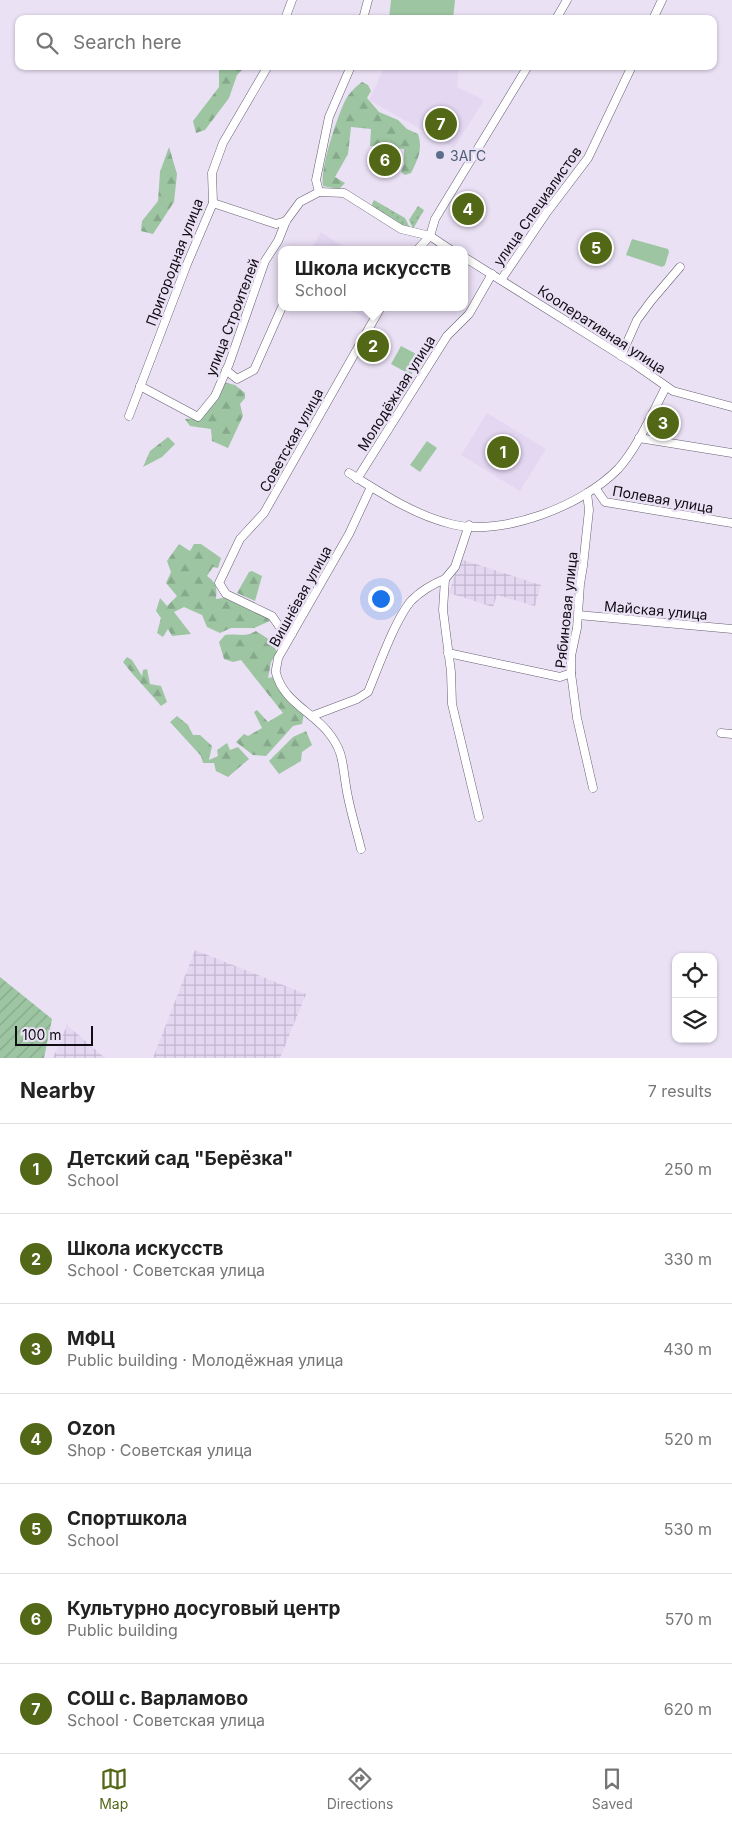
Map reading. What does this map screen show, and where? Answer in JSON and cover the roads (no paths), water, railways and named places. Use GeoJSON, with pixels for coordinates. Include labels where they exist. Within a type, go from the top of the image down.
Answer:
{"type":"FeatureCollection","features":[{"type":"Feature","properties":{"kind":"street"},"geometry":{"type":"LineString","coordinates":[[286,15],[292,0]]}},
{"type":"Feature","properties":{"kind":"street"},"geometry":{"type":"LineString","coordinates":[[364,15],[368,0]]}},
{"type":"Feature","properties":{"kind":"street"},"geometry":{"type":"LineString","coordinates":[[558,15],[566,0]]}},
{"type":"Feature","properties":{"kind":"street"},"geometry":{"type":"LineString","coordinates":[[656,15],[662,0]]}},
{"type":"Feature","properties":{"kind":"street","name":"Пригородная улица"},"geometry":{"type":"LineString","coordinates":[[129,416],[187,264],[213,202],[212,173],[224,143],[266,70]]}},
{"type":"Feature","properties":{"kind":"street"},"geometry":{"type":"LineString","coordinates":[[349,70],[329,117],[316,180],[319,192],[344,193],[401,229],[430,236],[446,246]]}},
{"type":"Feature","properties":{"kind":"street"},"geometry":{"type":"LineString","coordinates":[[421,246],[430,236],[436,219],[526,70]]}},
{"type":"Feature","properties":{"kind":"street","name":"улица Специалистов"},"geometry":{"type":"LineString","coordinates":[[501,280],[547,212],[588,158],[630,70]]}},
{"type":"Feature","properties":{"kind":"street","name":"улица Строителей"},"geometry":{"type":"LineString","coordinates":[[140,386],[198,417],[215,396],[265,261],[278,241],[286,221],[300,202],[319,192]]}},
{"type":"Feature","properties":{"kind":"street"},"geometry":{"type":"LineString","coordinates":[[213,202],[276,224],[286,221]]}},
{"type":"Feature","properties":{"kind":"street"},"geometry":{"type":"LineString","coordinates":[[278,241],[281,246]]}},
{"type":"Feature","properties":{"kind":"street","name":"Кооперативная улица"},"geometry":{"type":"LineString","coordinates":[[468,260],[621,356],[673,391],[732,407]]}},
{"type":"Feature","properties":{"kind":"street"},"geometry":{"type":"LineString","coordinates":[[621,356],[637,320],[680,267]]}},
{"type":"Feature","properties":{"kind":"street","name":"Молодёжная улица"},"geometry":{"type":"LineString","coordinates":[[357,479],[447,336],[468,314],[492,274]]}},
{"type":"Feature","properties":{"kind":"street"},"geometry":{"type":"LineString","coordinates":[[226,370],[237,379],[254,370],[280,311]]}},
{"type":"Feature","properties":{"kind":"street","name":"Советская улица"},"geometry":{"type":"LineString","coordinates":[[292,634],[279,626],[272,616],[226,594],[219,582],[240,540],[264,513],[379,311]]}},
{"type":"Feature","properties":{"kind":"street"},"geometry":{"type":"LineString","coordinates":[[348,474],[421,514],[452,524],[487,526],[532,519],[596,489],[619,468],[639,438],[666,387]]}},
{"type":"Feature","properties":{"kind":"street"},"geometry":{"type":"LineString","coordinates":[[639,438],[732,453]]}},
{"type":"Feature","properties":{"kind":"street","name":"Вишнёвая улица"},"geometry":{"type":"LineString","coordinates":[[312,716],[293,702],[282,686],[276,672],[278,658],[349,534],[370,487]]}},
{"type":"Feature","properties":{"kind":"street","name":"Полевая улица"},"geometry":{"type":"LineString","coordinates":[[596,489],[605,502],[732,523]]}},
{"type":"Feature","properties":{"kind":"street","name":"Рябиновая улица"},"geometry":{"type":"LineString","coordinates":[[587,493],[589,510],[578,615],[571,656],[571,673],[578,718],[593,788]]}},
{"type":"Feature","properties":{"kind":"street"},"geometry":{"type":"LineString","coordinates":[[361,849],[346,785],[341,752],[328,732],[312,716],[357,699],[368,692],[402,615],[412,600],[430,585],[445,579],[455,567],[469,525]]}},
{"type":"Feature","properties":{"kind":"street"},"geometry":{"type":"LineString","coordinates":[[445,579],[443,610],[452,704],[479,817]]}},
{"type":"Feature","properties":{"kind":"street","name":"Майская улица"},"geometry":{"type":"LineString","coordinates":[[578,615],[732,629]]}},
{"type":"Feature","properties":{"kind":"street"},"geometry":{"type":"LineString","coordinates":[[448,653],[560,677],[571,673]]}},
{"type":"Feature","properties":{"kind":"street"},"geometry":{"type":"LineString","coordinates":[[721,733],[732,734]]}},
{"type":"Feature","properties":{"kind":"place","name":"СОШ с. Варламово"},"geometry":{"type":"Point","coordinates":[441,124]}},
{"type":"Feature","properties":{"kind":"place","name":"ЗАГС"},"geometry":{"type":"Point","coordinates":[440,155]}},
{"type":"Feature","properties":{"kind":"place","name":"Культурно досуговый центр"},"geometry":{"type":"Point","coordinates":[385,160]}},
{"type":"Feature","properties":{"kind":"place","name":"Ozon"},"geometry":{"type":"Point","coordinates":[468,209]}},
{"type":"Feature","properties":{"kind":"place","name":"Спортшкола"},"geometry":{"type":"Point","coordinates":[596,248]}},
{"type":"Feature","properties":{"kind":"place","name":"Школа искусств"},"geometry":{"type":"Point","coordinates":[373,346]}},
{"type":"Feature","properties":{"kind":"place","name":"МФЦ"},"geometry":{"type":"Point","coordinates":[663,423]}},
{"type":"Feature","properties":{"kind":"place","name":"Детский сад \"Берёзка\""},"geometry":{"type":"Point","coordinates":[503,452]}}]}
